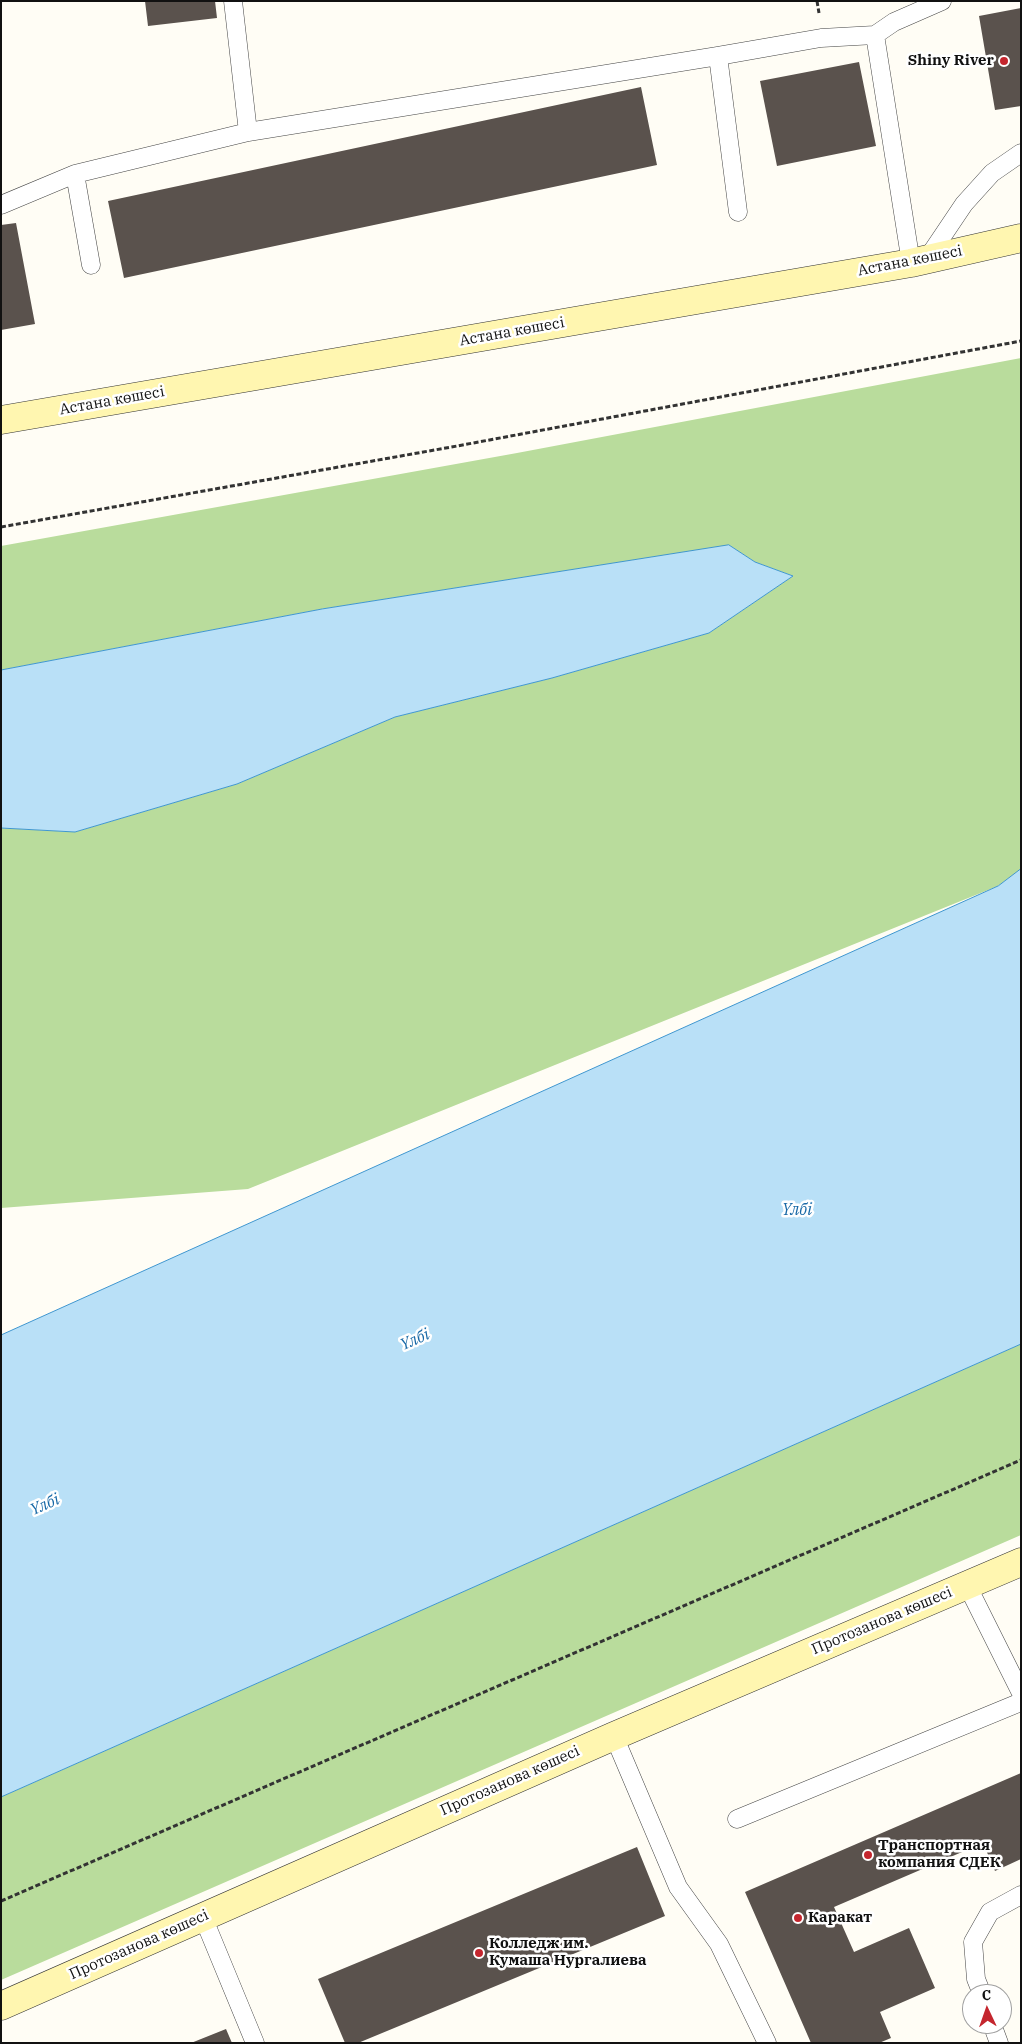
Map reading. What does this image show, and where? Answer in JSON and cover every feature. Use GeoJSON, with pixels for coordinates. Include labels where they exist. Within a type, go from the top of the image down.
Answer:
{"type":"FeatureCollection","features":[{"type":"Feature","properties":{"kind":"main road","name":"Астана көшесі"},"geometry":{"type":"LineString","coordinates":[[1,420],[919,261],[1021,238]]}},
{"type":"Feature","properties":{"kind":"main road","name":"Протозанова көшесі"},"geometry":{"type":"LineString","coordinates":[[1,2006],[614,1736],[1021,1562]]}},
{"type":"Feature","properties":{"kind":"lane"},"geometry":{"type":"LineString","coordinates":[[233,1],[248,132]]}},
{"type":"Feature","properties":{"kind":"lane"},"geometry":{"type":"LineString","coordinates":[[1,205],[75,174],[248,132],[821,38],[875,35],[894,22],[942,1]]}},
{"type":"Feature","properties":{"kind":"lane"},"geometry":{"type":"LineString","coordinates":[[875,35],[919,261]]}},
{"type":"Feature","properties":{"kind":"lane"},"geometry":{"type":"LineString","coordinates":[[718,56],[738,212]]}},
{"type":"Feature","properties":{"kind":"lane"},"geometry":{"type":"LineString","coordinates":[[919,261],[964,204],[992,173],[1021,153]]}},
{"type":"Feature","properties":{"kind":"lane"},"geometry":{"type":"LineString","coordinates":[[75,174],[90,265]]}},
{"type":"Feature","properties":{"kind":"lane"},"geometry":{"type":"LineString","coordinates":[[967,1585],[1021,1693]]}},
{"type":"Feature","properties":{"kind":"lane"},"geometry":{"type":"LineString","coordinates":[[737,1819],[1021,1702]]}},
{"type":"Feature","properties":{"kind":"lane"},"geometry":{"type":"LineString","coordinates":[[614,1736],[678,1887],[720,1944],[767,2043]]}},
{"type":"Feature","properties":{"kind":"lane"},"geometry":{"type":"LineString","coordinates":[[978,1984],[973,1942],[990,1912],[1021,1895]]}},
{"type":"Feature","properties":{"kind":"lane"},"geometry":{"type":"LineString","coordinates":[[203,1917],[255,2043]]}},
{"type":"Feature","properties":{"kind":"path"},"geometry":{"type":"LineString","coordinates":[[1,527],[457,446],[1021,341]]}},
{"type":"Feature","properties":{"kind":"path"},"geometry":{"type":"LineString","coordinates":[[1,1901],[1021,1460]]}},
{"type":"Feature","properties":{"kind":"green space"},"geometry":{"type":"Polygon","coordinates":[[[1021,358],[1021,869],[998,886],[248,1189],[1,1208],[1,828],[75,832],[237,784],[395,717],[552,678],[709,633],[793,576],[755,562],[729,545],[322,609],[1,670],[1,546],[517,453],[1021,358]]]}},
{"type":"Feature","properties":{"kind":"green space"},"geometry":{"type":"Polygon","coordinates":[[[1021,1344],[1021,1535],[1,1980],[1,1797],[1021,1344]]]}},
{"type":"Feature","properties":{"kind":"water"},"geometry":{"type":"Polygon","coordinates":[[[729,545],[755,562],[793,576],[709,633],[552,678],[395,717],[237,784],[75,832],[1,828],[1,670],[322,609],[729,545]]]}},
{"type":"Feature","properties":{"kind":"water","name":"Үлбі"},"geometry":{"type":"Polygon","coordinates":[[[1021,869],[1021,1344],[1,1797],[1,1335],[998,886],[1021,869]]]}},
{"type":"Feature","properties":{"kind":"building"},"geometry":{"type":"Polygon","coordinates":[[[145,1],[215,1],[217,18],[148,26],[145,1]]]}},
{"type":"Feature","properties":{"kind":"building","name":"Shiny River"},"geometry":{"type":"Polygon","coordinates":[[[1021,8],[1021,106],[995,110],[979,16],[1021,8]]]}},
{"type":"Feature","properties":{"kind":"building"},"geometry":{"type":"Polygon","coordinates":[[[859,62],[876,146],[777,166],[760,81],[859,62]]]}},
{"type":"Feature","properties":{"kind":"building"},"geometry":{"type":"Polygon","coordinates":[[[641,87],[657,165],[124,278],[108,201],[641,87]]]}},
{"type":"Feature","properties":{"kind":"building"},"geometry":{"type":"Polygon","coordinates":[[[16,223],[35,324],[1,330],[1,225],[16,223]]]}},
{"type":"Feature","properties":{"kind":"building","name":"Каракат"},"geometry":{"type":"Polygon","coordinates":[[[1021,1773],[1021,1859],[995,1871],[983,1843],[834,1907],[854,1952],[909,1928],[935,1988],[880,2012],[891,2038],[879,2043],[811,2043],[745,1892],[1021,1773]]]}},
{"type":"Feature","properties":{"kind":"building","name":"Колледж им. Кумаша Нургалиева"},"geometry":{"type":"Polygon","coordinates":[[[637,1847],[665,1916],[358,2043],[345,2043],[318,1979],[637,1847]]]}},
{"type":"Feature","properties":{"kind":"building"},"geometry":{"type":"Polygon","coordinates":[[[226,2029],[232,2043],[191,2043],[226,2029]]]}},
{"type":"Feature","properties":{"kind":"place","name":"Shiny River"},"geometry":{"type":"Point","coordinates":[1004,61]}},
{"type":"Feature","properties":{"kind":"place","name":"Транспортная компания СДЕК"},"geometry":{"type":"Point","coordinates":[868,1855]}},
{"type":"Feature","properties":{"kind":"place","name":"Каракат"},"geometry":{"type":"Point","coordinates":[798,1918]}},
{"type":"Feature","properties":{"kind":"place","name":"Колледж им. Кумаша Нургалиева"},"geometry":{"type":"Point","coordinates":[479,1953]}}]}
